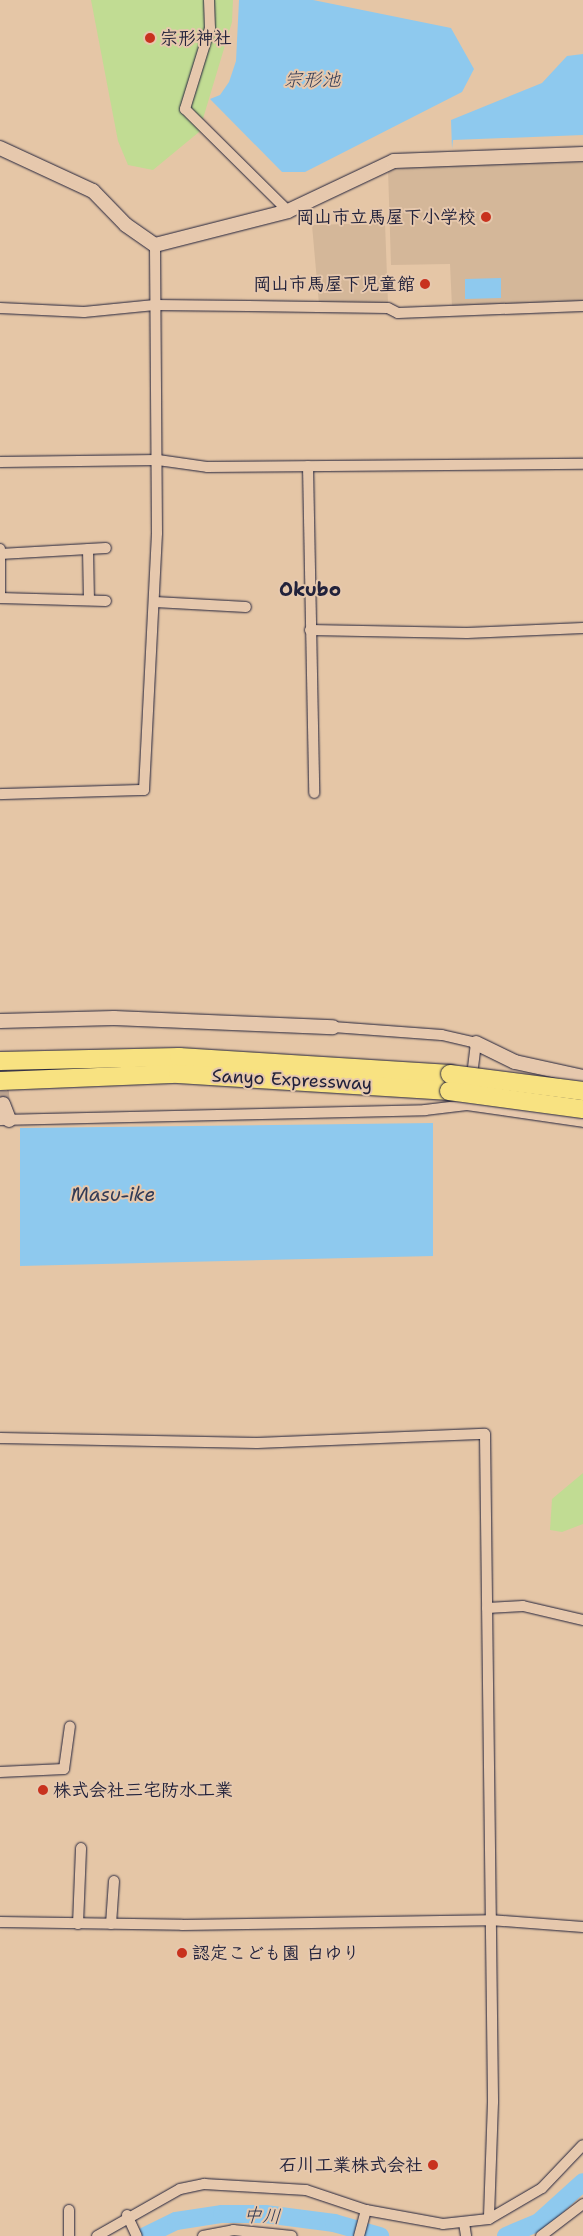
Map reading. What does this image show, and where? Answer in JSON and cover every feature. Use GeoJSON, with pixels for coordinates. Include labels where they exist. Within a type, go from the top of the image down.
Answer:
{"type":"FeatureCollection","features":[{"type":"Feature","properties":{"kind":"highway","name":"Sanyo Expressway"},"geometry":{"type":"LineString","coordinates":[[0,1061],[217,1058],[450,1082],[583,1091]]}},
{"type":"Feature","properties":{"kind":"highway","name":"Sanyo Expressway"},"geometry":{"type":"LineString","coordinates":[[0,1081],[178,1074],[450,1082],[583,1109]]}},
{"type":"Feature","properties":{"kind":"main road"},"geometry":{"type":"LineString","coordinates":[[0,148],[93,191],[126,225],[155,245],[288,211],[394,161],[583,154]]}},
{"type":"Feature","properties":{"kind":"main road"},"geometry":{"type":"LineString","coordinates":[[0,1021],[114,1018],[333,1027]]}},
{"type":"Feature","properties":{"kind":"main road"},"geometry":{"type":"LineString","coordinates":[[476,1043],[516,1062],[583,1076]]}},
{"type":"Feature","properties":{"kind":"main road"},"geometry":{"type":"LineString","coordinates":[[3,1104],[4,1120]]}},
{"type":"Feature","properties":{"kind":"street"},"geometry":{"type":"LineString","coordinates":[[208,0],[210,28],[185,108],[288,211]]}},
{"type":"Feature","properties":{"kind":"street"},"geometry":{"type":"LineString","coordinates":[[0,794],[144,790],[155,602],[158,460],[155,245]]}},
{"type":"Feature","properties":{"kind":"street"},"geometry":{"type":"LineString","coordinates":[[0,308],[84,312],[155,305],[388,308],[398,313],[583,306]]}},
{"type":"Feature","properties":{"kind":"street"},"geometry":{"type":"LineString","coordinates":[[0,462],[158,460],[179,466],[583,464]]}},
{"type":"Feature","properties":{"kind":"street"},"geometry":{"type":"LineString","coordinates":[[308,466],[314,793]]}},
{"type":"Feature","properties":{"kind":"street"},"geometry":{"type":"LineString","coordinates":[[0,554],[106,548]]}},
{"type":"Feature","properties":{"kind":"street"},"geometry":{"type":"LineString","coordinates":[[0,549],[0,594]]}},
{"type":"Feature","properties":{"kind":"street"},"geometry":{"type":"LineString","coordinates":[[88,549],[89,600]]}},
{"type":"Feature","properties":{"kind":"street"},"geometry":{"type":"LineString","coordinates":[[0,598],[106,601]]}},
{"type":"Feature","properties":{"kind":"street"},"geometry":{"type":"LineString","coordinates":[[155,602],[246,607]]}},
{"type":"Feature","properties":{"kind":"street"},"geometry":{"type":"LineString","coordinates":[[310,630],[467,634],[583,628]]}},
{"type":"Feature","properties":{"kind":"street"},"geometry":{"type":"LineString","coordinates":[[333,1027],[442,1035],[476,1043],[467,1105]]}},
{"type":"Feature","properties":{"kind":"street"},"geometry":{"type":"LineString","coordinates":[[4,1120],[424,1110],[467,1105],[583,1122]]}},
{"type":"Feature","properties":{"kind":"street"},"geometry":{"type":"LineString","coordinates":[[0,1438],[258,1443],[484,1434],[493,2102],[489,2219]]}},
{"type":"Feature","properties":{"kind":"street"},"geometry":{"type":"LineString","coordinates":[[487,1608],[523,1606],[583,1620]]}},
{"type":"Feature","properties":{"kind":"street"},"geometry":{"type":"LineString","coordinates":[[0,1772],[64,1769],[70,1726]]}},
{"type":"Feature","properties":{"kind":"street"},"geometry":{"type":"LineString","coordinates":[[78,1924],[82,1848]]}},
{"type":"Feature","properties":{"kind":"street"},"geometry":{"type":"LineString","coordinates":[[111,1924],[114,1881]]}},
{"type":"Feature","properties":{"kind":"street"},"geometry":{"type":"LineString","coordinates":[[0,1922],[111,1924],[490,1920],[583,1926]]}},
{"type":"Feature","properties":{"kind":"street"},"geometry":{"type":"LineString","coordinates":[[97,2236],[127,2215],[180,2189],[204,2184],[306,2190],[366,2210],[443,2224],[489,2219],[542,2188],[583,2145]]}},
{"type":"Feature","properties":{"kind":"street"},"geometry":{"type":"LineString","coordinates":[[541,2236],[583,2204]]}},
{"type":"Feature","properties":{"kind":"street"},"geometry":{"type":"LineString","coordinates":[[68,2236],[69,2210]]}},
{"type":"Feature","properties":{"kind":"street"},"geometry":{"type":"LineString","coordinates":[[359,2236],[366,2210]]}},
{"type":"Feature","properties":{"kind":"street"},"geometry":{"type":"LineString","coordinates":[[127,2215],[137,2236]]}},
{"type":"Feature","properties":{"kind":"street"},"geometry":{"type":"LineString","coordinates":[[464,2223],[466,2236]]}},
{"type":"Feature","properties":{"kind":"street"},"geometry":{"type":"LineString","coordinates":[[203,2236],[233,2230],[292,2236]]}},
{"type":"Feature","properties":{"kind":"shaded area","name":"岡山市立馬屋下小学校"},"geometry":{"type":"Polygon","coordinates":[[[583,159],[583,302],[452,307],[450,264],[391,265],[388,169],[583,159]]]}},
{"type":"Feature","properties":{"kind":"shaded area"},"geometry":{"type":"Polygon","coordinates":[[[385,223],[388,303],[319,304],[312,225],[385,223]]]}},
{"type":"Feature","properties":{"kind":"green space"},"geometry":{"type":"Polygon","coordinates":[[[91,0],[233,0],[232,22],[199,132],[153,170],[128,165],[118,141],[91,0]]]}},
{"type":"Feature","properties":{"kind":"green space"},"geometry":{"type":"Polygon","coordinates":[[[583,1473],[583,1524],[562,1532],[550,1530],[552,1499],[583,1473]]]}},
{"type":"Feature","properties":{"kind":"water","name":"宗形池"},"geometry":{"type":"Polygon","coordinates":[[[239,0],[313,0],[451,28],[474,69],[462,92],[305,172],[282,172],[210,99],[220,95],[229,82],[236,61],[239,0]]]}},
{"type":"Feature","properties":{"kind":"water"},"geometry":{"type":"Polygon","coordinates":[[[583,54],[583,135],[453,140],[452,149],[451,120],[542,83],[567,56],[583,54]]]}},
{"type":"Feature","properties":{"kind":"water"},"geometry":{"type":"Polygon","coordinates":[[[501,278],[501,298],[465,299],[465,279],[501,278]]]}},
{"type":"Feature","properties":{"kind":"water","name":"Masu-ike"},"geometry":{"type":"Polygon","coordinates":[[[433,1123],[433,1256],[20,1266],[20,1128],[433,1123]]]}},
{"type":"Feature","properties":{"kind":"waterway","name":"中川"},"geometry":{"type":"LineString","coordinates":[[506,2236],[539,2222],[583,2182]]}},
{"type":"Feature","properties":{"kind":"waterway","name":"中川"},"geometry":{"type":"LineString","coordinates":[[145,2236],[176,2221],[222,2214],[265,2214],[334,2223],[380,2236]]}},
{"type":"Feature","properties":{"kind":"tunnel"},"geometry":{"type":"LineString","coordinates":[[0,1070],[3,1104]]}},
{"type":"Feature","properties":{"kind":"place","name":"宗形神社"},"geometry":{"type":"Point","coordinates":[150,38]}},
{"type":"Feature","properties":{"kind":"place","name":"岡山市立馬屋下小学校"},"geometry":{"type":"Point","coordinates":[486,217]}},
{"type":"Feature","properties":{"kind":"place","name":"岡山市馬屋下児童館"},"geometry":{"type":"Point","coordinates":[425,284]}},
{"type":"Feature","properties":{"kind":"place","name":"株式会社三宅防水工業"},"geometry":{"type":"Point","coordinates":[43,1790]}},
{"type":"Feature","properties":{"kind":"place","name":"認定こども園 白ゆり"},"geometry":{"type":"Point","coordinates":[182,1953]}},
{"type":"Feature","properties":{"kind":"place","name":"石川工業株式会社"},"geometry":{"type":"Point","coordinates":[433,2165]}},
{"type":"Feature","properties":{"kind":"district","name":"Okubo"},"geometry":{"type":"Point","coordinates":[310,590]}}]}
